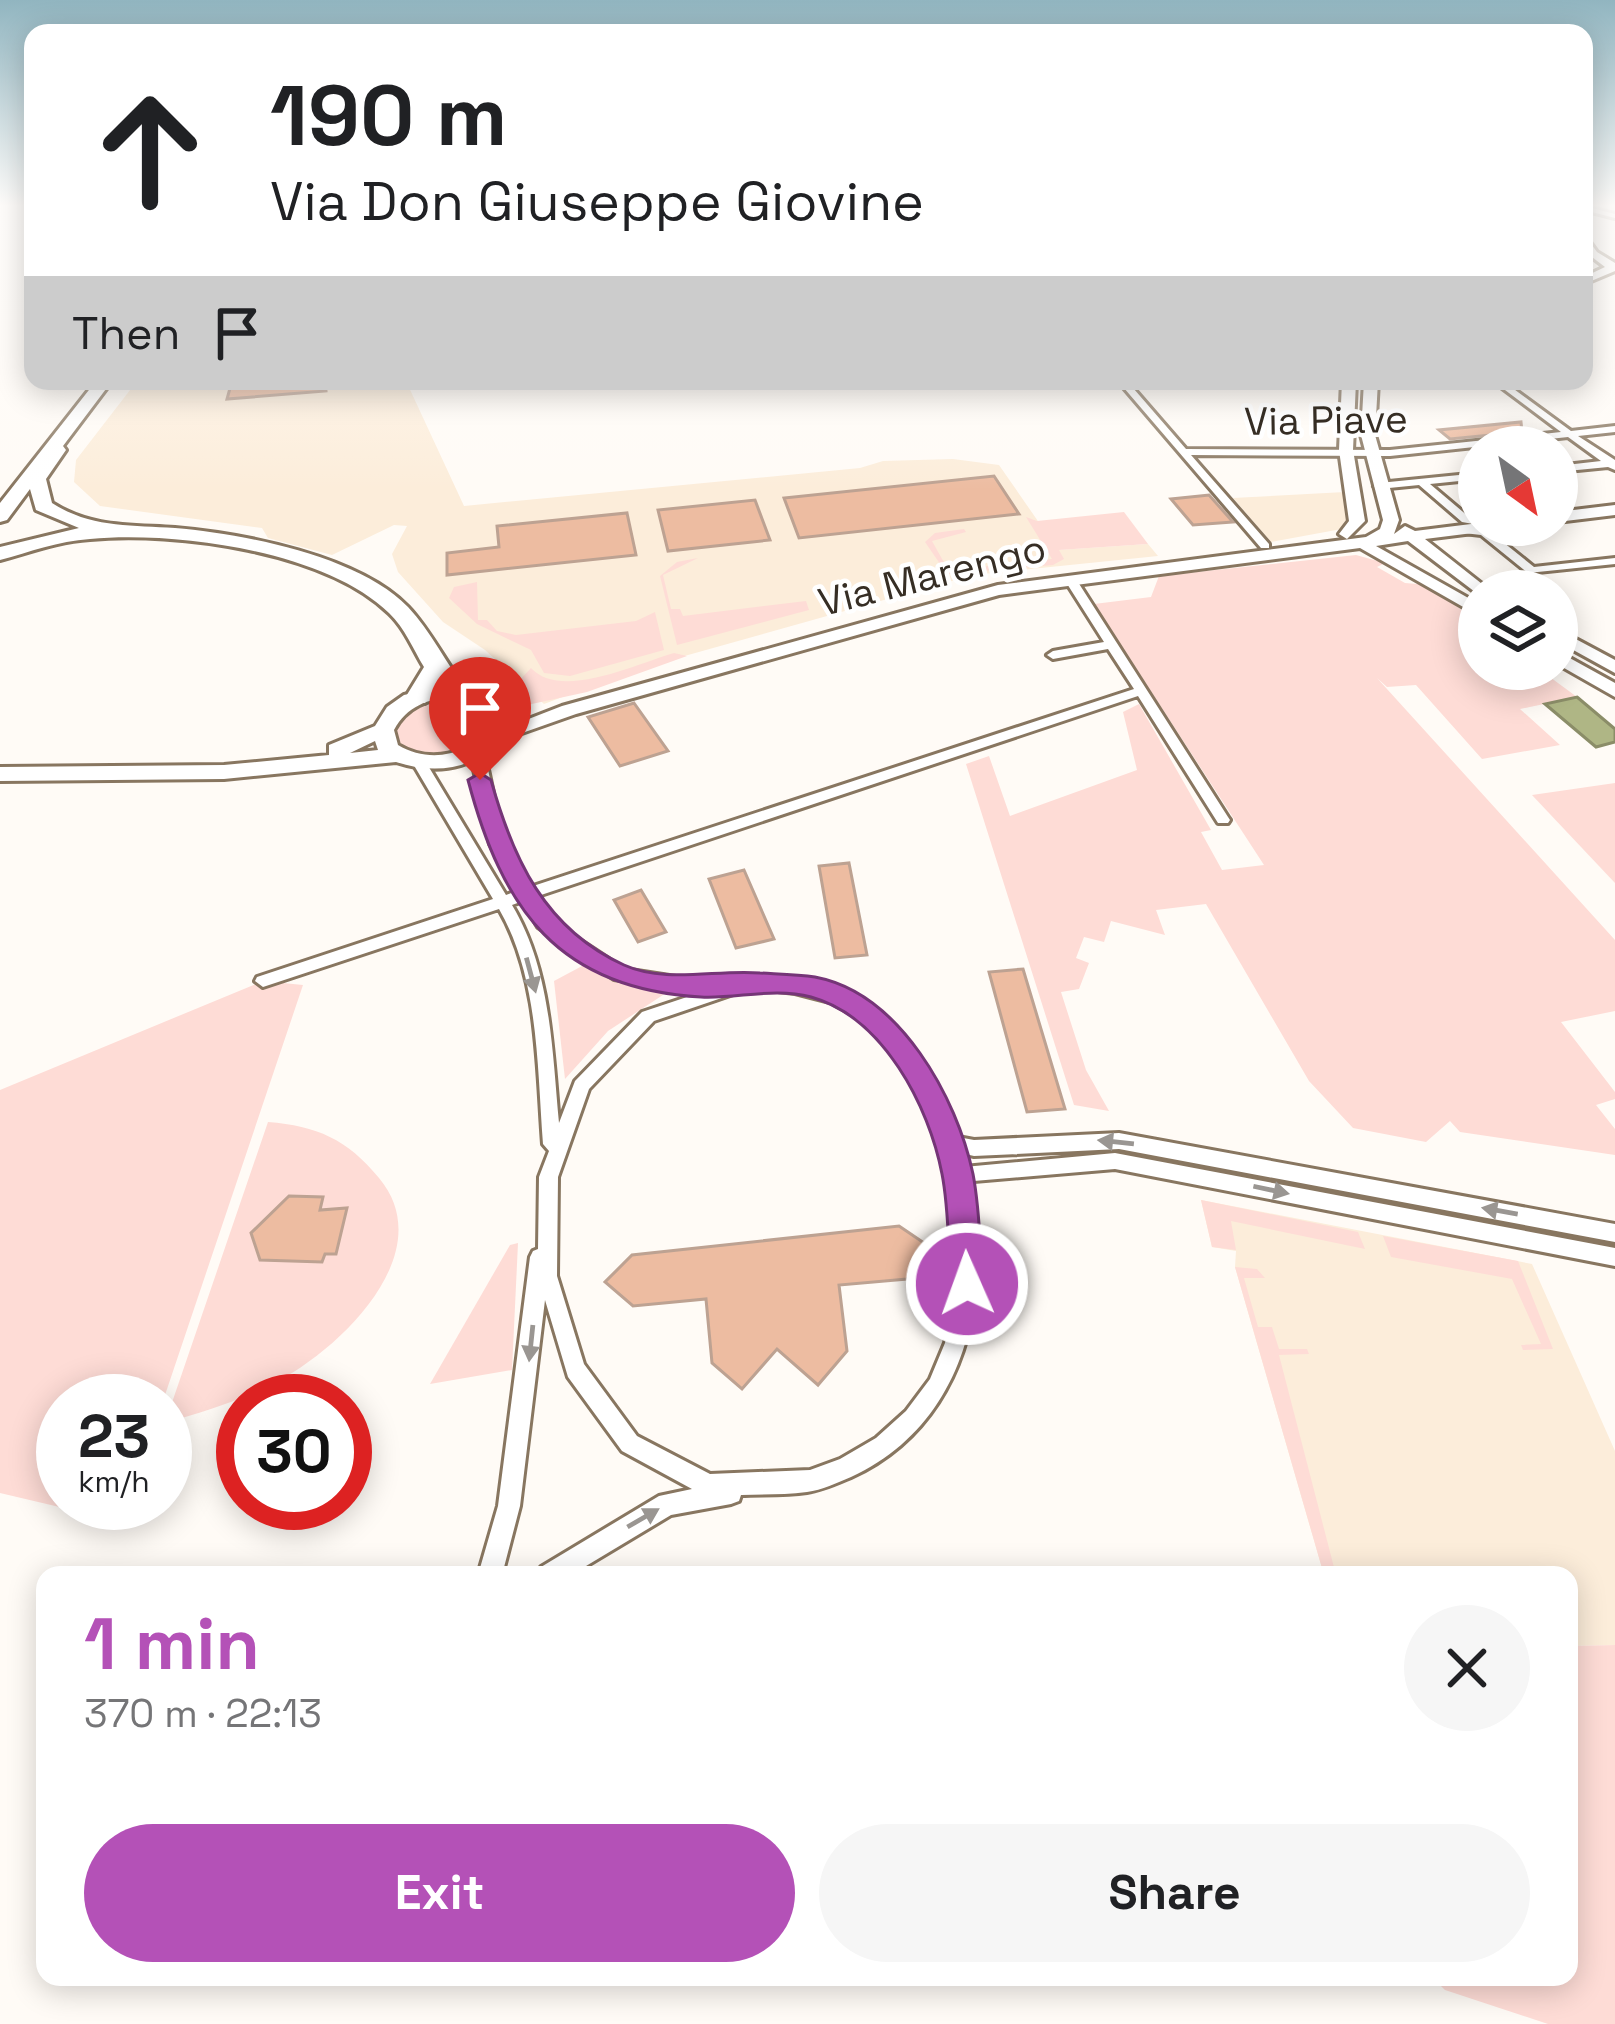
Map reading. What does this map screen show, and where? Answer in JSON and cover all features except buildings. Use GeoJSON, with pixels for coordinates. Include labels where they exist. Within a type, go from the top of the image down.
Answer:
{"type":"FeatureCollection","features":[{"type":"Feature","properties":{"kind":"highway"},"geometry":{"type":"LineString","coordinates":[[2,494],[86,390]]}},
{"type":"Feature","properties":{"kind":"highway"},"geometry":{"type":"LineString","coordinates":[[0,516],[97,390]]}},
{"type":"Feature","properties":{"kind":"highway"},"geometry":{"type":"LineString","coordinates":[[53,444],[56,450],[38,479],[43,506],[75,523],[248,545],[338,571],[406,615],[424,639],[435,668],[455,690]]}},
{"type":"Feature","properties":{"kind":"highway"},"geometry":{"type":"LineString","coordinates":[[0,554],[74,535],[144,535]]}},
{"type":"Feature","properties":{"kind":"highway"},"geometry":{"type":"LineString","coordinates":[[417,698],[435,668]]}},
{"type":"Feature","properties":{"kind":"main road"},"geometry":{"type":"LineString","coordinates":[[1349,390],[1346,451],[1387,531],[1458,592]]}},
{"type":"Feature","properties":{"kind":"main road"},"geometry":{"type":"LineString","coordinates":[[1369,390],[1364,411],[1368,451],[1387,531]]}},
{"type":"Feature","properties":{"kind":"main road"},"geometry":{"type":"LineString","coordinates":[[1578,514],[1615,510]]}},
{"type":"Feature","properties":{"kind":"main road","name":"Via Marengo"},"geometry":{"type":"LineString","coordinates":[[486,744],[539,719],[953,600],[1387,531],[1458,526]]}},
{"type":"Feature","properties":{"kind":"main road"},"geometry":{"type":"LineString","coordinates":[[501,713],[548,709],[998,582],[1387,531],[1458,573]]}},
{"type":"Feature","properties":{"kind":"main road"},"geometry":{"type":"LineString","coordinates":[[1578,646],[1615,668]]}},
{"type":"Feature","properties":{"kind":"main road"},"geometry":{"type":"LineString","coordinates":[[1578,669],[1615,692]]}},
{"type":"Feature","properties":{"kind":"main road"},"geometry":{"type":"LineString","coordinates":[[0,763],[279,760],[338,750],[383,730],[395,710],[417,698],[455,690],[486,697],[501,713]]}},
{"type":"Feature","properties":{"kind":"main road"},"geometry":{"type":"LineString","coordinates":[[0,774],[224,772],[408,758],[455,760],[486,744],[501,713]]}},
{"type":"Feature","properties":{"kind":"main road"},"geometry":{"type":"LineString","coordinates":[[383,730],[385,743],[408,758]]}},
{"type":"Feature","properties":{"kind":"street","name":"Via Piave"},"geometry":{"type":"LineString","coordinates":[[1129,390],[1265,546]]}},
{"type":"Feature","properties":{"kind":"street"},"geometry":{"type":"LineString","coordinates":[[1509,390],[1559,426]]}},
{"type":"Feature","properties":{"kind":"street","name":"Via Piave"},"geometry":{"type":"LineString","coordinates":[[1578,433],[1615,429]]}},
{"type":"Feature","properties":{"kind":"street"},"geometry":{"type":"LineString","coordinates":[[1578,440],[1613,464]]}},
{"type":"Feature","properties":{"kind":"street","name":"Via Piave"},"geometry":{"type":"LineString","coordinates":[[1181,452],[1368,451],[1458,443]]}},
{"type":"Feature","properties":{"kind":"street"},"geometry":{"type":"LineString","coordinates":[[1578,467],[1613,464]]}},
{"type":"Feature","properties":{"kind":"street"},"geometry":{"type":"LineString","coordinates":[[1418,482],[1458,478]]}},
{"type":"Feature","properties":{"kind":"street"},"geometry":{"type":"LineString","coordinates":[[1387,531],[1418,482]]}},
{"type":"Feature","properties":{"kind":"street"},"geometry":{"type":"LineString","coordinates":[[1418,482],[1428,484],[1458,512]]}},
{"type":"Feature","properties":{"kind":"street"},"geometry":{"type":"LineString","coordinates":[[1501,546],[1531,570],[1615,561]]}},
{"type":"Feature","properties":{"kind":"street"},"geometry":{"type":"LineString","coordinates":[[1070,579],[1223,820]]}},
{"type":"Feature","properties":{"kind":"street"},"geometry":{"type":"LineString","coordinates":[[1053,655],[1109,645]]}},
{"type":"Feature","properties":{"kind":"street"},"geometry":{"type":"LineString","coordinates":[[263,981],[1138,692]]}},
{"type":"Feature","properties":{"kind":"street"},"geometry":{"type":"LineString","coordinates":[[486,744],[497,844],[543,923],[620,975],[703,987],[751,982],[816,988],[865,1013],[904,1053],[953,1144],[974,1148],[1119,1141],[1615,1233]]}},
{"type":"Feature","properties":{"kind":"street"},"geometry":{"type":"LineString","coordinates":[[408,758],[519,930],[540,1006],[553,1147],[509,1506],[492,1566]]}},
{"type":"Feature","properties":{"kind":"street"},"geometry":{"type":"LineString","coordinates":[[553,1147],[578,1086],[622,1034],[665,1001],[703,987]]}},
{"type":"Feature","properties":{"kind":"street"},"geometry":{"type":"LineString","coordinates":[[564,1566],[667,1504],[800,1484],[848,1467],[890,1441],[924,1408],[948,1366],[963,1311],[967,1244],[943,1129]]}},
{"type":"Feature","properties":{"kind":"street"},"geometry":{"type":"LineString","coordinates":[[960,1193],[968,1174],[1115,1161],[1615,1257]]}},
{"type":"Feature","properties":{"kind":"street"},"geometry":{"type":"LineString","coordinates":[[544,1227],[562,1334],[578,1378],[608,1426],[662,1468],[749,1490]]}},
{"type":"Feature","properties":{"kind":"shaded area"},"geometry":{"type":"Polygon","coordinates":[[[130,390],[410,390],[464,506],[860,468],[883,461],[953,459],[999,465],[1058,550],[1148,544],[1158,556],[973,575],[631,671],[544,704],[485,650],[443,622],[398,572],[392,554],[407,526],[394,525],[332,555],[268,538],[262,528],[100,506],[74,482],[76,460],[130,390]]]}},
{"type":"Feature","properties":{"kind":"shaded area"},"geometry":{"type":"Polygon","coordinates":[[[1345,492],[1347,528],[1271,542],[1233,498],[1345,492]]]}},
{"type":"Feature","properties":{"kind":"shaded area"},"geometry":{"type":"Polygon","coordinates":[[[1124,512],[1148,544],[1059,550],[1064,559],[1053,565],[947,574],[925,542],[935,533],[964,529],[966,532],[932,541],[946,566],[961,569],[1052,559],[1026,517],[1037,521],[1124,512]]]}},
{"type":"Feature","properties":{"kind":"shaded area"},"geometry":{"type":"Polygon","coordinates":[[[1356,555],[1385,563],[1377,567],[1405,583],[1429,585],[1458,607],[1458,690],[1568,690],[1577,697],[1520,709],[1560,745],[1482,759],[1416,685],[1387,687],[1377,678],[1615,940],[1615,1011],[1561,1022],[1615,1092],[1615,1099],[1596,1105],[1615,1129],[1615,1155],[1460,1132],[1450,1121],[1426,1142],[1353,1128],[1309,1081],[1206,904],[1156,910],[1165,935],[1111,921],[1104,942],[1084,937],[1076,958],[1089,963],[1079,989],[1061,992],[1086,1070],[1109,1111],[1074,1105],[966,764],[989,756],[1010,816],[1137,770],[1123,712],[1139,704],[1211,830],[1201,832],[1222,870],[1264,865],[1094,604],[1151,597],[1159,576],[1356,555]]]}},
{"type":"Feature","properties":{"kind":"shaded area"},"geometry":{"type":"Polygon","coordinates":[[[698,558],[663,575],[671,609],[680,609],[683,616],[806,601],[809,610],[677,645],[660,576],[677,562],[698,558]]]}},
{"type":"Feature","properties":{"kind":"shaded area"},"geometry":{"type":"Polygon","coordinates":[[[477,582],[478,620],[487,620],[497,631],[516,635],[636,621],[655,612],[664,650],[570,676],[544,673],[531,650],[477,624],[449,598],[454,587],[477,582]]]}},
{"type":"Feature","properties":{"kind":"shaded area"},"geometry":{"type":"Polygon","coordinates":[[[674,653],[687,656],[587,692],[518,707],[504,697],[531,668],[544,677],[580,680],[674,653]]]}},
{"type":"Feature","properties":{"kind":"shaded area"},"geometry":{"type":"Polygon","coordinates":[[[1577,697],[1615,729],[1615,742],[1596,747],[1545,704],[1577,697]]]}},
{"type":"Feature","properties":{"kind":"shaded area"},"geometry":{"type":"Polygon","coordinates":[[[459,698],[486,716],[474,741],[432,754],[417,753],[392,739],[400,718],[415,705],[459,698]]]}},
{"type":"Feature","properties":{"kind":"shaded area"},"geometry":{"type":"Polygon","coordinates":[[[1615,783],[1615,883],[1532,795],[1615,783]]]}},
{"type":"Feature","properties":{"kind":"shaded area"},"geometry":{"type":"Polygon","coordinates":[[[584,965],[623,983],[666,993],[608,1031],[565,1079],[554,981],[584,965]]]}},
{"type":"Feature","properties":{"kind":"shaded area"},"geometry":{"type":"Polygon","coordinates":[[[263,981],[303,985],[172,1374],[36,1374],[36,1501],[0,1493],[0,1090],[263,981]]]}},
{"type":"Feature","properties":{"kind":"shaded area"},"geometry":{"type":"Polygon","coordinates":[[[268,1122],[302,1127],[343,1144],[379,1178],[395,1207],[398,1236],[391,1266],[375,1295],[329,1346],[290,1374],[216,1374],[216,1407],[192,1415],[192,1374],[182,1374],[268,1122]]]}},
{"type":"Feature","properties":{"kind":"shaded area"},"geometry":{"type":"Polygon","coordinates":[[[1201,1200],[1532,1264],[1615,1451],[1615,1645],[1578,1646],[1578,1566],[1321,1566],[1235,1267],[1236,1251],[1212,1247],[1201,1200]]]}},
{"type":"Feature","properties":{"kind":"shaded area"},"geometry":{"type":"Polygon","coordinates":[[[1201,1200],[1358,1232],[1365,1249],[1231,1221],[1236,1250],[1212,1247],[1201,1200]]]}},
{"type":"Feature","properties":{"kind":"shaded area"},"geometry":{"type":"Polygon","coordinates":[[[1383,1236],[1518,1261],[1553,1349],[1523,1350],[1521,1345],[1541,1344],[1512,1279],[1391,1257],[1383,1236]]]}},
{"type":"Feature","properties":{"kind":"shaded area"},"geometry":{"type":"Polygon","coordinates":[[[518,1243],[512,1370],[430,1384],[510,1245],[518,1243]]]}},
{"type":"Feature","properties":{"kind":"shaded area"},"geometry":{"type":"Polygon","coordinates":[[[1235,1267],[1257,1269],[1265,1278],[1244,1278],[1258,1327],[1272,1327],[1279,1349],[1307,1349],[1309,1354],[1279,1355],[1334,1566],[1321,1566],[1235,1267]]]}},
{"type":"Feature","properties":{"kind":"shaded area"},"geometry":{"type":"Polygon","coordinates":[[[1615,1645],[1615,2024],[1548,2024],[1441,1986],[1578,1986],[1578,1646],[1615,1645]]]}},
{"type":"Feature","properties":{"kind":"route"},"geometry":{"type":"LineString","coordinates":[[480,780],[497,844],[543,923],[620,975],[703,987],[751,982],[816,988],[865,1013],[904,1053],[935,1106],[958,1174],[967,1233],[967,1284]]}}]}
